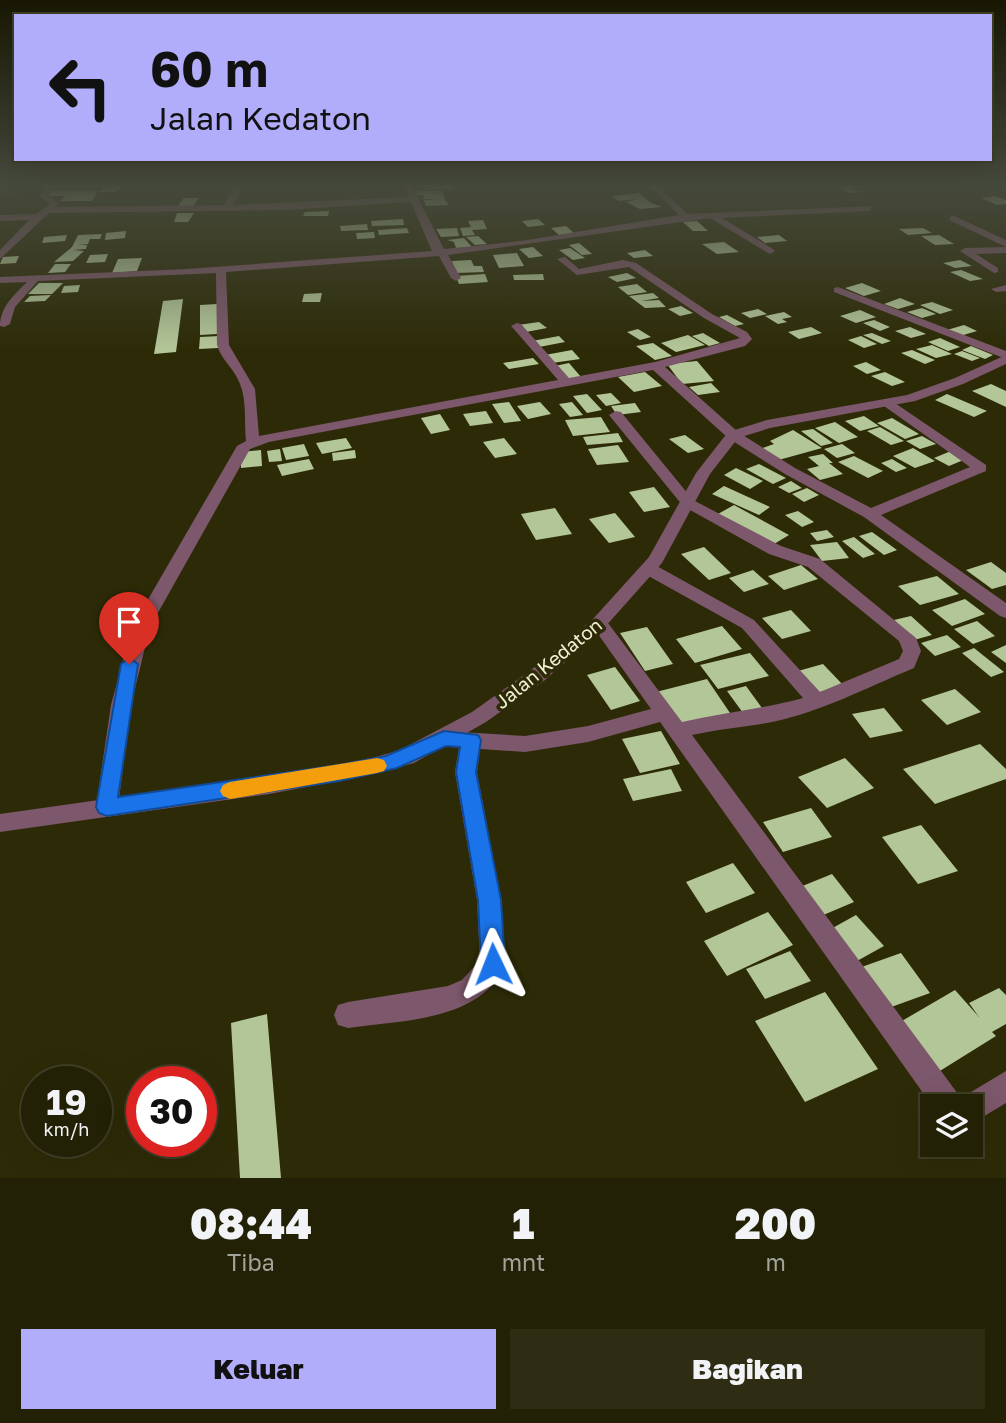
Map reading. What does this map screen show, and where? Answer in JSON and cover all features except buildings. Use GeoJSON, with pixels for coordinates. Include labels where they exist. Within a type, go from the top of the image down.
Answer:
{"type":"FeatureCollection","features":[{"type":"Feature","properties":{"kind":"street"},"geometry":{"type":"LineString","coordinates":[[0,256],[17,239]]}},
{"type":"Feature","properties":{"kind":"street"},"geometry":{"type":"LineString","coordinates":[[432,239],[456,278]]}},
{"type":"Feature","properties":{"kind":"street"},"geometry":{"type":"LineString","coordinates":[[0,280],[221,270],[440,253],[552,239]]}},
{"type":"Feature","properties":{"kind":"street"},"geometry":{"type":"LineString","coordinates":[[751,239],[770,250]]}},
{"type":"Feature","properties":{"kind":"street"},"geometry":{"type":"LineString","coordinates":[[994,270],[965,251],[1006,250]]}},
{"type":"Feature","properties":{"kind":"street"},"geometry":{"type":"LineString","coordinates":[[107,807],[121,705],[141,627],[212,505],[239,452],[253,442],[656,366],[741,343],[746,339],[632,265],[623,263],[577,272],[562,259]]}},
{"type":"Feature","properties":{"kind":"street"},"geometry":{"type":"LineString","coordinates":[[221,270],[225,358],[237,368],[248,389],[253,442]]}},
{"type":"Feature","properties":{"kind":"street"},"geometry":{"type":"LineString","coordinates":[[4,324],[10,306],[35,279]]}},
{"type":"Feature","properties":{"kind":"street"},"geometry":{"type":"LineString","coordinates":[[838,290],[1006,357]]}},
{"type":"Feature","properties":{"kind":"street"},"geometry":{"type":"LineString","coordinates":[[517,326],[566,382]]}},
{"type":"Feature","properties":{"kind":"street"},"geometry":{"type":"LineString","coordinates":[[733,435],[767,424],[888,403],[935,390],[1006,357]]}},
{"type":"Feature","properties":{"kind":"street"},"geometry":{"type":"LineString","coordinates":[[656,366],[733,435],[790,471],[870,514],[1006,612]]}},
{"type":"Feature","properties":{"kind":"street"},"geometry":{"type":"LineString","coordinates":[[870,514],[981,468],[888,403]]}},
{"type":"Feature","properties":{"kind":"street"},"geometry":{"type":"LineString","coordinates":[[444,739],[525,744],[671,722],[753,719],[817,701],[907,663],[912,651],[907,638],[814,562],[775,551],[688,503],[616,415]]}},
{"type":"Feature","properties":{"kind":"street","name":"Jalan Kedaton"},"geometry":{"type":"LineString","coordinates":[[0,823],[365,768],[406,757],[444,739],[538,675],[599,623],[649,569],[703,473],[733,435]]}},
{"type":"Feature","properties":{"kind":"street"},"geometry":{"type":"LineString","coordinates":[[649,569],[748,624],[817,701]]}},
{"type":"Feature","properties":{"kind":"street"},"geometry":{"type":"LineString","coordinates":[[599,623],[941,1094]]}},
{"type":"Feature","properties":{"kind":"street"},"geometry":{"type":"LineString","coordinates":[[348,1015],[450,999],[471,989],[493,964],[489,900],[466,772],[471,740]]}},
{"type":"Feature","properties":{"kind":"street"},"geometry":{"type":"LineString","coordinates":[[983,1101],[1006,1086]]}},
{"type":"Feature","properties":{"kind":"slow traffic"},"geometry":{"type":"LineString","coordinates":[[230,791],[377,766]]}},
{"type":"Feature","properties":{"kind":"route"},"geometry":{"type":"LineString","coordinates":[[129,664],[107,807],[339,773],[406,757],[444,739],[471,740],[466,772],[489,900],[494,946],[493,964]]}}]}
